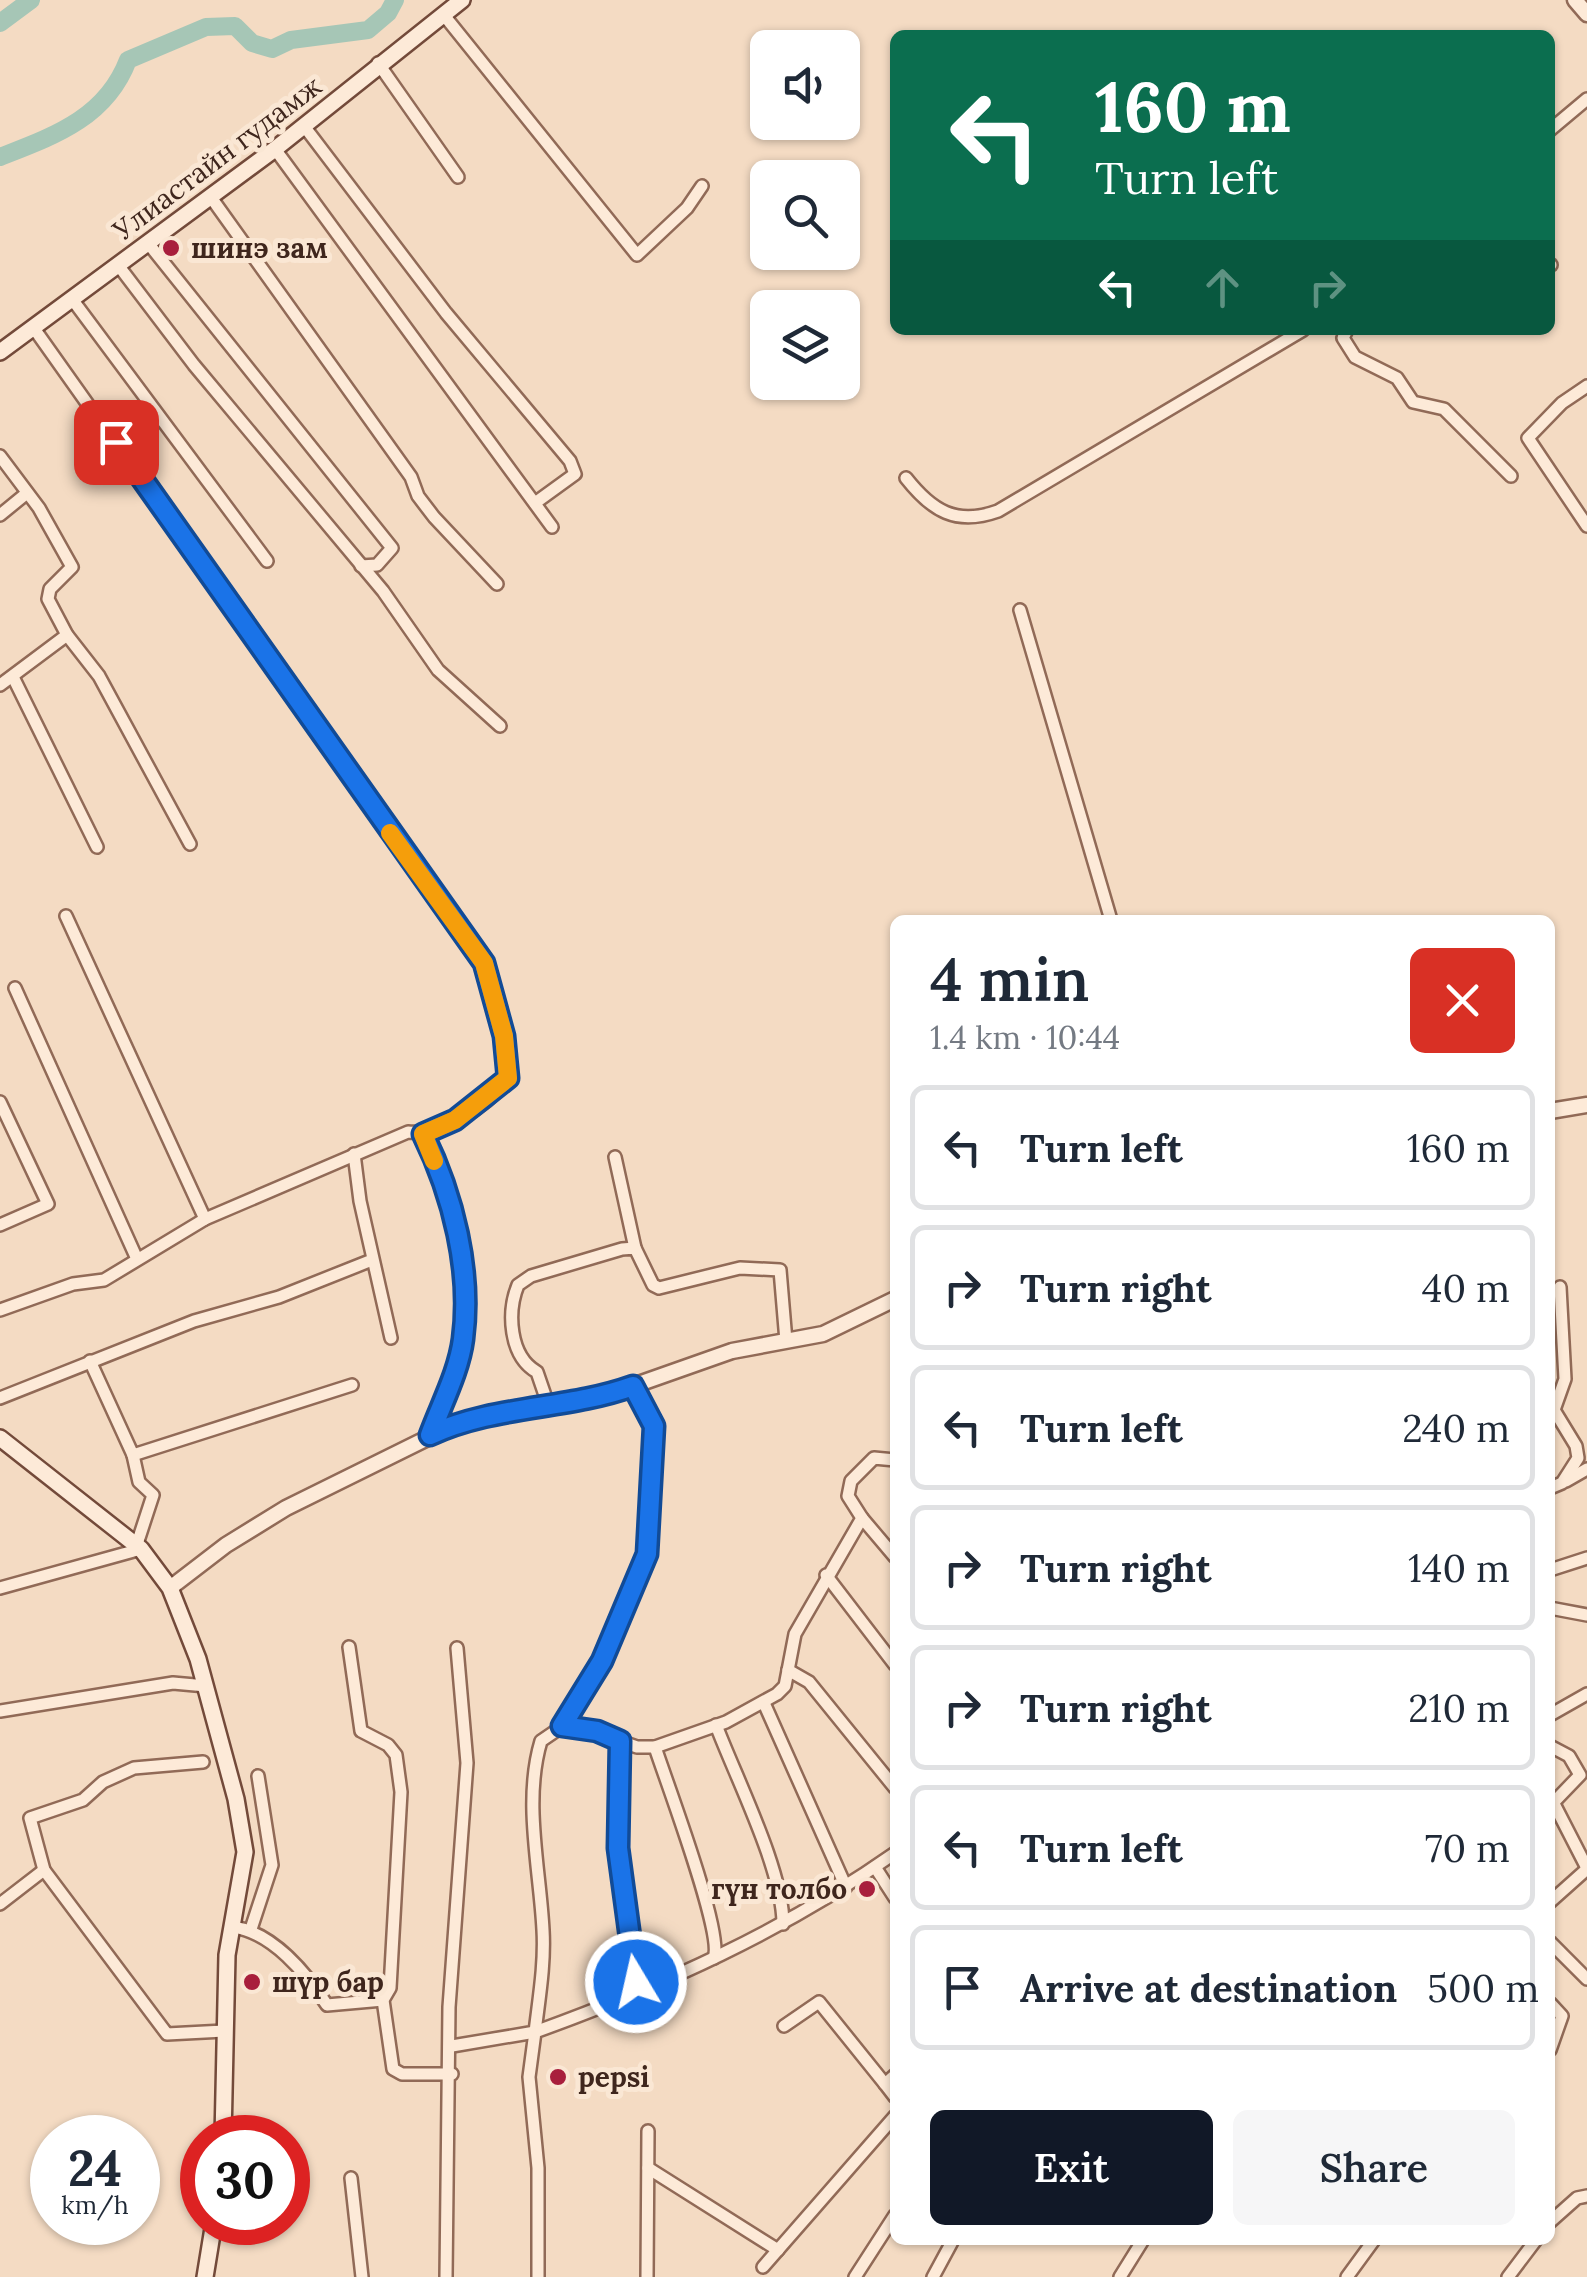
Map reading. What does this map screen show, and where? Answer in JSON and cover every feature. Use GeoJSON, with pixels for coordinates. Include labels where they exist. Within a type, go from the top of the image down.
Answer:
{"type":"FeatureCollection","features":[{"type":"Feature","properties":{"kind":"main road","name":"Улиастайн гудамж"},"geometry":{"type":"LineString","coordinates":[[0,352],[275,150],[462,0]]}},
{"type":"Feature","properties":{"kind":"main road"},"geometry":{"type":"LineString","coordinates":[[0,1438],[139,1546],[170,1588],[206,1686],[244,1840],[224,2031],[223,2115]]}},
{"type":"Feature","properties":{"kind":"main road"},"geometry":{"type":"LineString","coordinates":[[205,2277],[210,2245]]}},
{"type":"Feature","properties":{"kind":"street"},"geometry":{"type":"LineString","coordinates":[[1575,0],[1587,14]]}},
{"type":"Feature","properties":{"kind":"street"},"geometry":{"type":"LineString","coordinates":[[443,14],[637,255],[686,208],[702,186]]}},
{"type":"Feature","properties":{"kind":"street"},"geometry":{"type":"LineString","coordinates":[[378,64],[458,176]]}},
{"type":"Feature","properties":{"kind":"street"},"geometry":{"type":"LineString","coordinates":[[1555,126],[1587,98]]}},
{"type":"Feature","properties":{"kind":"street"},"geometry":{"type":"LineString","coordinates":[[304,126],[446,313],[570,460],[575,474],[534,503]]}},
{"type":"Feature","properties":{"kind":"street"},"geometry":{"type":"LineString","coordinates":[[275,150],[552,527]]}},
{"type":"Feature","properties":{"kind":"street"},"geometry":{"type":"LineString","coordinates":[[210,196],[411,477],[418,496],[497,584]]}},
{"type":"Feature","properties":{"kind":"street"},"geometry":{"type":"LineString","coordinates":[[148,243],[392,548],[378,565],[361,566]]}},
{"type":"Feature","properties":{"kind":"street"},"geometry":{"type":"LineString","coordinates":[[118,264],[194,366],[361,566],[438,670],[500,726]]}},
{"type":"Feature","properties":{"kind":"street"},"geometry":{"type":"LineString","coordinates":[[72,299],[267,561]]}},
{"type":"Feature","properties":{"kind":"street"},"geometry":{"type":"LineString","coordinates":[[0,1310],[73,1284],[104,1280],[204,1218],[408,1132],[423,1134],[455,1120],[508,1078],[504,1036],[484,963],[34,327]]}},
{"type":"Feature","properties":{"kind":"street"},"geometry":{"type":"LineString","coordinates":[[906,478],[924,501],[945,514],[962,520],[998,511],[1296,335]]}},
{"type":"Feature","properties":{"kind":"street"},"geometry":{"type":"LineString","coordinates":[[1344,335],[1354,357],[1397,378],[1414,402],[1444,409],[1511,476]]}},
{"type":"Feature","properties":{"kind":"street"},"geometry":{"type":"LineString","coordinates":[[1587,386],[1562,403],[1528,438],[1587,526]]}},
{"type":"Feature","properties":{"kind":"street"},"geometry":{"type":"LineString","coordinates":[[0,456],[72,567],[50,589],[48,599],[66,635],[99,676],[190,844]]}},
{"type":"Feature","properties":{"kind":"street"},"geometry":{"type":"LineString","coordinates":[[0,515],[27,493]]}},
{"type":"Feature","properties":{"kind":"street"},"geometry":{"type":"LineString","coordinates":[[1020,610],[1110,915]]}},
{"type":"Feature","properties":{"kind":"street"},"geometry":{"type":"LineString","coordinates":[[0,685],[66,635]]}},
{"type":"Feature","properties":{"kind":"street"},"geometry":{"type":"LineString","coordinates":[[14,678],[97,847]]}},
{"type":"Feature","properties":{"kind":"street"},"geometry":{"type":"LineString","coordinates":[[66,916],[204,1218]]}},
{"type":"Feature","properties":{"kind":"street"},"geometry":{"type":"LineString","coordinates":[[15,988],[137,1260]]}},
{"type":"Feature","properties":{"kind":"street"},"geometry":{"type":"LineString","coordinates":[[0,1102],[48,1204],[0,1225]]}},
{"type":"Feature","properties":{"kind":"street"},"geometry":{"type":"LineString","coordinates":[[1555,1109],[1587,1105]]}},
{"type":"Feature","properties":{"kind":"street"},"geometry":{"type":"LineString","coordinates":[[423,1134],[458,1240],[466,1285],[458,1360],[430,1435]]}},
{"type":"Feature","properties":{"kind":"street"},"geometry":{"type":"LineString","coordinates":[[354,1154],[372,1260],[392,1338]]}},
{"type":"Feature","properties":{"kind":"street"},"geometry":{"type":"LineString","coordinates":[[615,1157],[635,1248],[653,1285],[659,1288],[719,1271],[780,1270],[786,1341]]}},
{"type":"Feature","properties":{"kind":"street"},"geometry":{"type":"LineString","coordinates":[[548,1406],[537,1372],[526,1366],[509,1321],[518,1285],[531,1276],[635,1248]]}},
{"type":"Feature","properties":{"kind":"street"},"geometry":{"type":"LineString","coordinates":[[0,1398],[90,1361],[372,1260]]}},
{"type":"Feature","properties":{"kind":"street"},"geometry":{"type":"LineString","coordinates":[[1555,1408],[1566,1380],[1560,1286]]}},
{"type":"Feature","properties":{"kind":"street"},"geometry":{"type":"LineString","coordinates":[[170,1588],[274,1515],[430,1435],[485,1414],[548,1406],[633,1386],[732,1352],[838,1328],[890,1302]]}},
{"type":"Feature","properties":{"kind":"street"},"geometry":{"type":"LineString","coordinates":[[0,1588],[139,1546],[153,1495],[139,1482],[132,1455],[90,1361]]}},
{"type":"Feature","properties":{"kind":"street"},"geometry":{"type":"LineString","coordinates":[[132,1455],[352,1385]]}},
{"type":"Feature","properties":{"kind":"street"},"geometry":{"type":"LineString","coordinates":[[538,2277],[538,2168],[530,2076],[543,1952],[535,1774],[540,1742],[562,1726],[602,1661],[647,1554],[654,1426],[633,1386]]}},
{"type":"Feature","properties":{"kind":"street"},"geometry":{"type":"LineString","coordinates":[[1555,1412],[1576,1446],[1578,1458],[1556,1486]]}},
{"type":"Feature","properties":{"kind":"street"},"geometry":{"type":"LineString","coordinates":[[890,1460],[874,1458],[851,1481],[848,1496],[890,1551]]}},
{"type":"Feature","properties":{"kind":"street"},"geometry":{"type":"LineString","coordinates":[[1556,1486],[1587,1469]]}},
{"type":"Feature","properties":{"kind":"street"},"geometry":{"type":"LineString","coordinates":[[562,1726],[597,1731],[637,1748],[716,1725],[764,1704],[785,1686],[794,1634],[862,1518]]}},
{"type":"Feature","properties":{"kind":"street"},"geometry":{"type":"LineString","coordinates":[[1555,1568],[1587,1558]]}},
{"type":"Feature","properties":{"kind":"street"},"geometry":{"type":"LineString","coordinates":[[826,1576],[890,1658]]}},
{"type":"Feature","properties":{"kind":"street"},"geometry":{"type":"LineString","coordinates":[[1555,1609],[1587,1615]]}},
{"type":"Feature","properties":{"kind":"street"},"geometry":{"type":"LineString","coordinates":[[349,1647],[361,1731],[388,1744],[400,1773],[394,1941],[390,1988],[383,2000],[393,2069],[402,2074],[452,2074]]}},
{"type":"Feature","properties":{"kind":"street"},"geometry":{"type":"LineString","coordinates":[[446,2277],[450,2007],[466,1763],[458,1648]]}},
{"type":"Feature","properties":{"kind":"street"},"geometry":{"type":"LineString","coordinates":[[788,1670],[810,1682],[890,1782]]}},
{"type":"Feature","properties":{"kind":"street"},"geometry":{"type":"LineString","coordinates":[[0,1711],[173,1682],[206,1686]]}},
{"type":"Feature","properties":{"kind":"street"},"geometry":{"type":"LineString","coordinates":[[1555,1713],[1587,1694]]}},
{"type":"Feature","properties":{"kind":"street"},"geometry":{"type":"LineString","coordinates":[[764,1704],[846,1887]]}},
{"type":"Feature","properties":{"kind":"street"},"geometry":{"type":"LineString","coordinates":[[716,1725],[753,1814],[783,1907],[784,1924]]}},
{"type":"Feature","properties":{"kind":"street"},"geometry":{"type":"LineString","coordinates":[[620,1741],[618,1848],[638,1991]]}},
{"type":"Feature","properties":{"kind":"street"},"geometry":{"type":"LineString","coordinates":[[654,1746],[709,1915],[718,1948],[714,1958]]}},
{"type":"Feature","properties":{"kind":"street"},"geometry":{"type":"LineString","coordinates":[[1555,1749],[1569,1756],[1580,1775],[1555,1796]]}},
{"type":"Feature","properties":{"kind":"street"},"geometry":{"type":"LineString","coordinates":[[203,1762],[134,1768],[103,1782],[83,1800],[30,1818],[44,1870],[167,2034],[224,2031]]}},
{"type":"Feature","properties":{"kind":"street"},"geometry":{"type":"LineString","coordinates":[[251,1930],[264,1879],[272,1865],[258,1776]]}},
{"type":"Feature","properties":{"kind":"street"},"geometry":{"type":"LineString","coordinates":[[1555,1805],[1587,1868],[1555,1897]]}},
{"type":"Feature","properties":{"kind":"street"},"geometry":{"type":"LineString","coordinates":[[452,2046],[535,2032],[638,1991],[784,1924],[890,1856]]}},
{"type":"Feature","properties":{"kind":"street"},"geometry":{"type":"LineString","coordinates":[[875,1867],[890,1890]]}},
{"type":"Feature","properties":{"kind":"street"},"geometry":{"type":"LineString","coordinates":[[0,1904],[44,1870]]}},
{"type":"Feature","properties":{"kind":"street"},"geometry":{"type":"LineString","coordinates":[[233,1928],[251,1930],[294,1965],[327,2006],[383,2000]]}},
{"type":"Feature","properties":{"kind":"street"},"geometry":{"type":"LineString","coordinates":[[1555,1947],[1587,1978]]}},
{"type":"Feature","properties":{"kind":"street"},"geometry":{"type":"LineString","coordinates":[[784,2026],[818,2002],[890,2080]]}},
{"type":"Feature","properties":{"kind":"street"},"geometry":{"type":"LineString","coordinates":[[1555,2008],[1562,2016],[1555,2036]]}},
{"type":"Feature","properties":{"kind":"street"},"geometry":{"type":"LineString","coordinates":[[763,2268],[890,2122]]}},
{"type":"Feature","properties":{"kind":"street"},"geometry":{"type":"LineString","coordinates":[[647,2277],[648,2131]]}},
{"type":"Feature","properties":{"kind":"street"},"geometry":{"type":"LineString","coordinates":[[648,2168],[778,2250]]}},
{"type":"Feature","properties":{"kind":"street"},"geometry":{"type":"LineString","coordinates":[[351,2178],[362,2277]]}},
{"type":"Feature","properties":{"kind":"street"},"geometry":{"type":"LineString","coordinates":[[1555,2218],[1577,2198],[1587,2196]]}},
{"type":"Feature","properties":{"kind":"street"},"geometry":{"type":"LineString","coordinates":[[855,2277],[890,2223]]}},
{"type":"Feature","properties":{"kind":"street"},"geometry":{"type":"LineString","coordinates":[[933,2277],[951,2245]]}},
{"type":"Feature","properties":{"kind":"street"},"geometry":{"type":"LineString","coordinates":[[1120,2277],[1140,2245]]}},
{"type":"Feature","properties":{"kind":"street"},"geometry":{"type":"LineString","coordinates":[[1347,2277],[1370,2245]]}},
{"type":"Feature","properties":{"kind":"street"},"geometry":{"type":"LineString","coordinates":[[1508,2277],[1532,2245]]}},
{"type":"Feature","properties":{"kind":"waterway"},"geometry":{"type":"LineString","coordinates":[[0,23],[31,0]]}},
{"type":"Feature","properties":{"kind":"waterway"},"geometry":{"type":"LineString","coordinates":[[0,157],[40,141],[92,111],[106,97],[128,60],[206,27],[235,26],[252,43],[272,49],[291,40],[368,30],[388,13],[395,0]]}},
{"type":"Feature","properties":{"kind":"slow traffic"},"geometry":{"type":"LineString","coordinates":[[390,833],[484,963],[504,1036],[508,1078],[455,1120],[423,1134],[434,1161]]}},
{"type":"Feature","properties":{"kind":"place","name":"шинэ зам"},"geometry":{"type":"Point","coordinates":[171,248]}},
{"type":"Feature","properties":{"kind":"place","name":"гүн толбо"},"geometry":{"type":"Point","coordinates":[867,1889]}},
{"type":"Feature","properties":{"kind":"place","name":"шүр бар"},"geometry":{"type":"Point","coordinates":[252,1982]}},
{"type":"Feature","properties":{"kind":"place","name":"pepsi"},"geometry":{"type":"Point","coordinates":[558,2077]}},
{"type":"Feature","properties":{"kind":"route"},"geometry":{"type":"LineString","coordinates":[[116,442],[484,963],[504,1036],[508,1078],[455,1120],[423,1134],[458,1240],[466,1285],[458,1360],[430,1435],[485,1414],[586,1400],[633,1386],[654,1426],[647,1554],[602,1661],[562,1726],[597,1731],[620,1741],[616,1784],[618,1848],[636,1982]]}}]}
